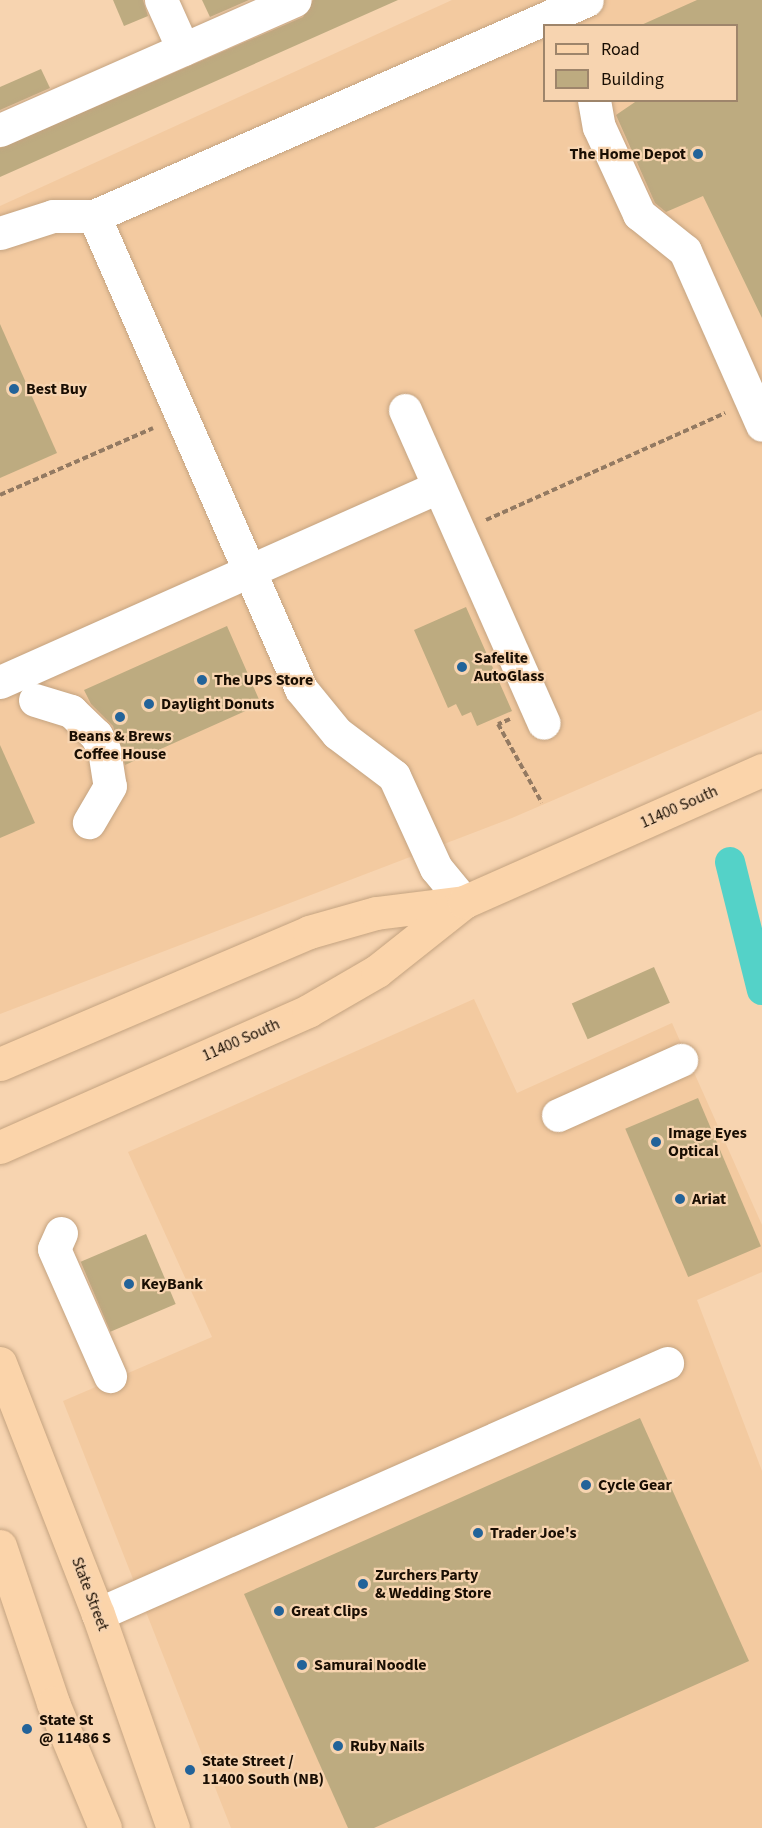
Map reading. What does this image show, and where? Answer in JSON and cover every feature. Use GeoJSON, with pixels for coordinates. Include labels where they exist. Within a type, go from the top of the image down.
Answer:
{"type":"FeatureCollection","features":[{"type":"Feature","properties":{"kind":"main road","name":"11400 South"},"geometry":{"type":"LineString","coordinates":[[0,1064],[309,932],[376,914],[464,902],[762,770]]}},
{"type":"Feature","properties":{"kind":"main road","name":"11400 South"},"geometry":{"type":"LineString","coordinates":[[0,1147],[343,992],[408,950],[464,902]]}},
{"type":"Feature","properties":{"kind":"main road","name":"State Street"},"geometry":{"type":"LineString","coordinates":[[0,1363],[98,1614],[172,1828]]}},
{"type":"Feature","properties":{"kind":"main road"},"geometry":{"type":"LineString","coordinates":[[0,1546],[53,1703],[105,1828]]}},
{"type":"Feature","properties":{"kind":"lane"},"geometry":{"type":"LineString","coordinates":[[161,0],[183,49]]}},
{"type":"Feature","properties":{"kind":"lane"},"geometry":{"type":"LineString","coordinates":[[0,130],[295,0]]}},
{"type":"Feature","properties":{"kind":"lane"},"geometry":{"type":"LineString","coordinates":[[0,232],[53,216],[94,216],[586,0],[596,24]]}},
{"type":"Feature","properties":{"kind":"lane"},"geometry":{"type":"LineString","coordinates":[[594,102],[599,127],[639,214],[685,251],[757,413]]}},
{"type":"Feature","properties":{"kind":"lane"},"geometry":{"type":"LineString","coordinates":[[94,216],[311,704],[337,733],[394,776],[436,868],[464,902]]}},
{"type":"Feature","properties":{"kind":"lane"},"geometry":{"type":"LineString","coordinates":[[405,410],[544,723]]}},
{"type":"Feature","properties":{"kind":"lane"},"geometry":{"type":"LineString","coordinates":[[0,682],[439,487]]}},
{"type":"Feature","properties":{"kind":"lane"},"geometry":{"type":"LineString","coordinates":[[35,700],[71,711],[96,735],[105,750],[110,786],[89,822]]}},
{"type":"Feature","properties":{"kind":"lane"},"geometry":{"type":"LineString","coordinates":[[558,1114],[681,1060]]}},
{"type":"Feature","properties":{"kind":"lane"},"geometry":{"type":"LineString","coordinates":[[61,1233],[54,1249],[110,1376]]}},
{"type":"Feature","properties":{"kind":"lane"},"geometry":{"type":"LineString","coordinates":[[98,1614],[667,1363]]}},
{"type":"Feature","properties":{"kind":"path"},"geometry":{"type":"LineString","coordinates":[[458,528],[757,413]]}},
{"type":"Feature","properties":{"kind":"path"},"geometry":{"type":"LineString","coordinates":[[0,495],[160,425]]}},
{"type":"Feature","properties":{"kind":"shaded area"},"geometry":{"type":"Polygon","coordinates":[[[452,0],[762,0],[762,710],[512,818],[0,1014],[0,206],[452,0]]]}},
{"type":"Feature","properties":{"kind":"shaded area"},"geometry":{"type":"Polygon","coordinates":[[[474,999],[517,1093],[672,1023],[762,1225],[762,1272],[697,1300],[762,1471],[762,1828],[231,1828],[63,1401],[212,1337],[128,1152],[474,999]]]}},
{"type":"Feature","properties":{"kind":"building"},"geometry":{"type":"Polygon","coordinates":[[[113,0],[143,0],[148,16],[124,26],[113,0]]]}},
{"type":"Feature","properties":{"kind":"building"},"geometry":{"type":"Polygon","coordinates":[[[202,0],[249,0],[210,17],[202,0]]]}},
{"type":"Feature","properties":{"kind":"building"},"geometry":{"type":"Polygon","coordinates":[[[313,0],[398,0],[0,177],[0,148],[303,17],[313,0]]]}},
{"type":"Feature","properties":{"kind":"building","name":"The Home Depot"},"geometry":{"type":"Polygon","coordinates":[[[697,0],[762,0],[762,318],[703,196],[666,212],[655,203],[616,115],[635,102],[738,102],[738,24],[643,24],[697,0]]]}},
{"type":"Feature","properties":{"kind":"building"},"geometry":{"type":"Polygon","coordinates":[[[41,69],[50,88],[0,110],[0,87],[41,69]]]}},
{"type":"Feature","properties":{"kind":"building","name":"Best Buy"},"geometry":{"type":"Polygon","coordinates":[[[0,324],[57,453],[0,478],[0,324]]]}},
{"type":"Feature","properties":{"kind":"building","name":"Safelite AutoGlass"},"geometry":{"type":"Polygon","coordinates":[[[466,607],[512,711],[477,726],[471,712],[462,716],[456,704],[448,708],[414,630],[466,607]]]}},
{"type":"Feature","properties":{"kind":"building"},"geometry":{"type":"Polygon","coordinates":[[[227,626],[261,704],[125,765],[113,726],[91,704],[84,690],[227,626]]]}},
{"type":"Feature","properties":{"kind":"building"},"geometry":{"type":"Polygon","coordinates":[[[0,745],[35,823],[0,838],[0,745]]]}},
{"type":"Feature","properties":{"kind":"building"},"geometry":{"type":"Polygon","coordinates":[[[654,967],[670,1003],[588,1039],[572,1004],[654,967]]]}},
{"type":"Feature","properties":{"kind":"building"},"geometry":{"type":"Polygon","coordinates":[[[698,1098],[761,1246],[688,1277],[625,1129],[698,1098]]]}},
{"type":"Feature","properties":{"kind":"building","name":"KeyBank"},"geometry":{"type":"Polygon","coordinates":[[[146,1234],[176,1304],[110,1332],[81,1262],[146,1234]]]}},
{"type":"Feature","properties":{"kind":"building"},"geometry":{"type":"Polygon","coordinates":[[[640,1418],[749,1661],[374,1828],[348,1828],[244,1594],[640,1418]]]}},
{"type":"Feature","properties":{"kind":"waterway"},"geometry":{"type":"LineString","coordinates":[[730,862],[762,990]]}},
{"type":"Feature","properties":{"kind":"place","name":"The Home Depot"},"geometry":{"type":"Point","coordinates":[698,154]}},
{"type":"Feature","properties":{"kind":"place","name":"Best Buy"},"geometry":{"type":"Point","coordinates":[14,389]}},
{"type":"Feature","properties":{"kind":"place","name":"Safelite AutoGlass"},"geometry":{"type":"Point","coordinates":[462,667]}},
{"type":"Feature","properties":{"kind":"place","name":"The UPS Store"},"geometry":{"type":"Point","coordinates":[202,680]}},
{"type":"Feature","properties":{"kind":"place","name":"Daylight Donuts"},"geometry":{"type":"Point","coordinates":[149,704]}},
{"type":"Feature","properties":{"kind":"place","name":"Beans & Brews Coffee House"},"geometry":{"type":"Point","coordinates":[120,717]}},
{"type":"Feature","properties":{"kind":"place","name":"Image Eyes Optical"},"geometry":{"type":"Point","coordinates":[656,1142]}},
{"type":"Feature","properties":{"kind":"place","name":"Ariat"},"geometry":{"type":"Point","coordinates":[680,1199]}},
{"type":"Feature","properties":{"kind":"place","name":"KeyBank"},"geometry":{"type":"Point","coordinates":[129,1284]}},
{"type":"Feature","properties":{"kind":"place","name":"Cycle Gear"},"geometry":{"type":"Point","coordinates":[586,1485]}},
{"type":"Feature","properties":{"kind":"place","name":"Trader Joe's"},"geometry":{"type":"Point","coordinates":[478,1533]}},
{"type":"Feature","properties":{"kind":"place","name":"Zurchers Party & Wedding Store"},"geometry":{"type":"Point","coordinates":[363,1584]}},
{"type":"Feature","properties":{"kind":"place","name":"Great Clips"},"geometry":{"type":"Point","coordinates":[279,1611]}},
{"type":"Feature","properties":{"kind":"place","name":"Samurai Noodle"},"geometry":{"type":"Point","coordinates":[302,1665]}},
{"type":"Feature","properties":{"kind":"place","name":"State St @ 11486 S"},"geometry":{"type":"Point","coordinates":[27,1729]}},
{"type":"Feature","properties":{"kind":"place","name":"Ruby Nails"},"geometry":{"type":"Point","coordinates":[338,1746]}},
{"type":"Feature","properties":{"kind":"place","name":"State Street / 11400 South (NB)"},"geometry":{"type":"Point","coordinates":[190,1770]}}]}
